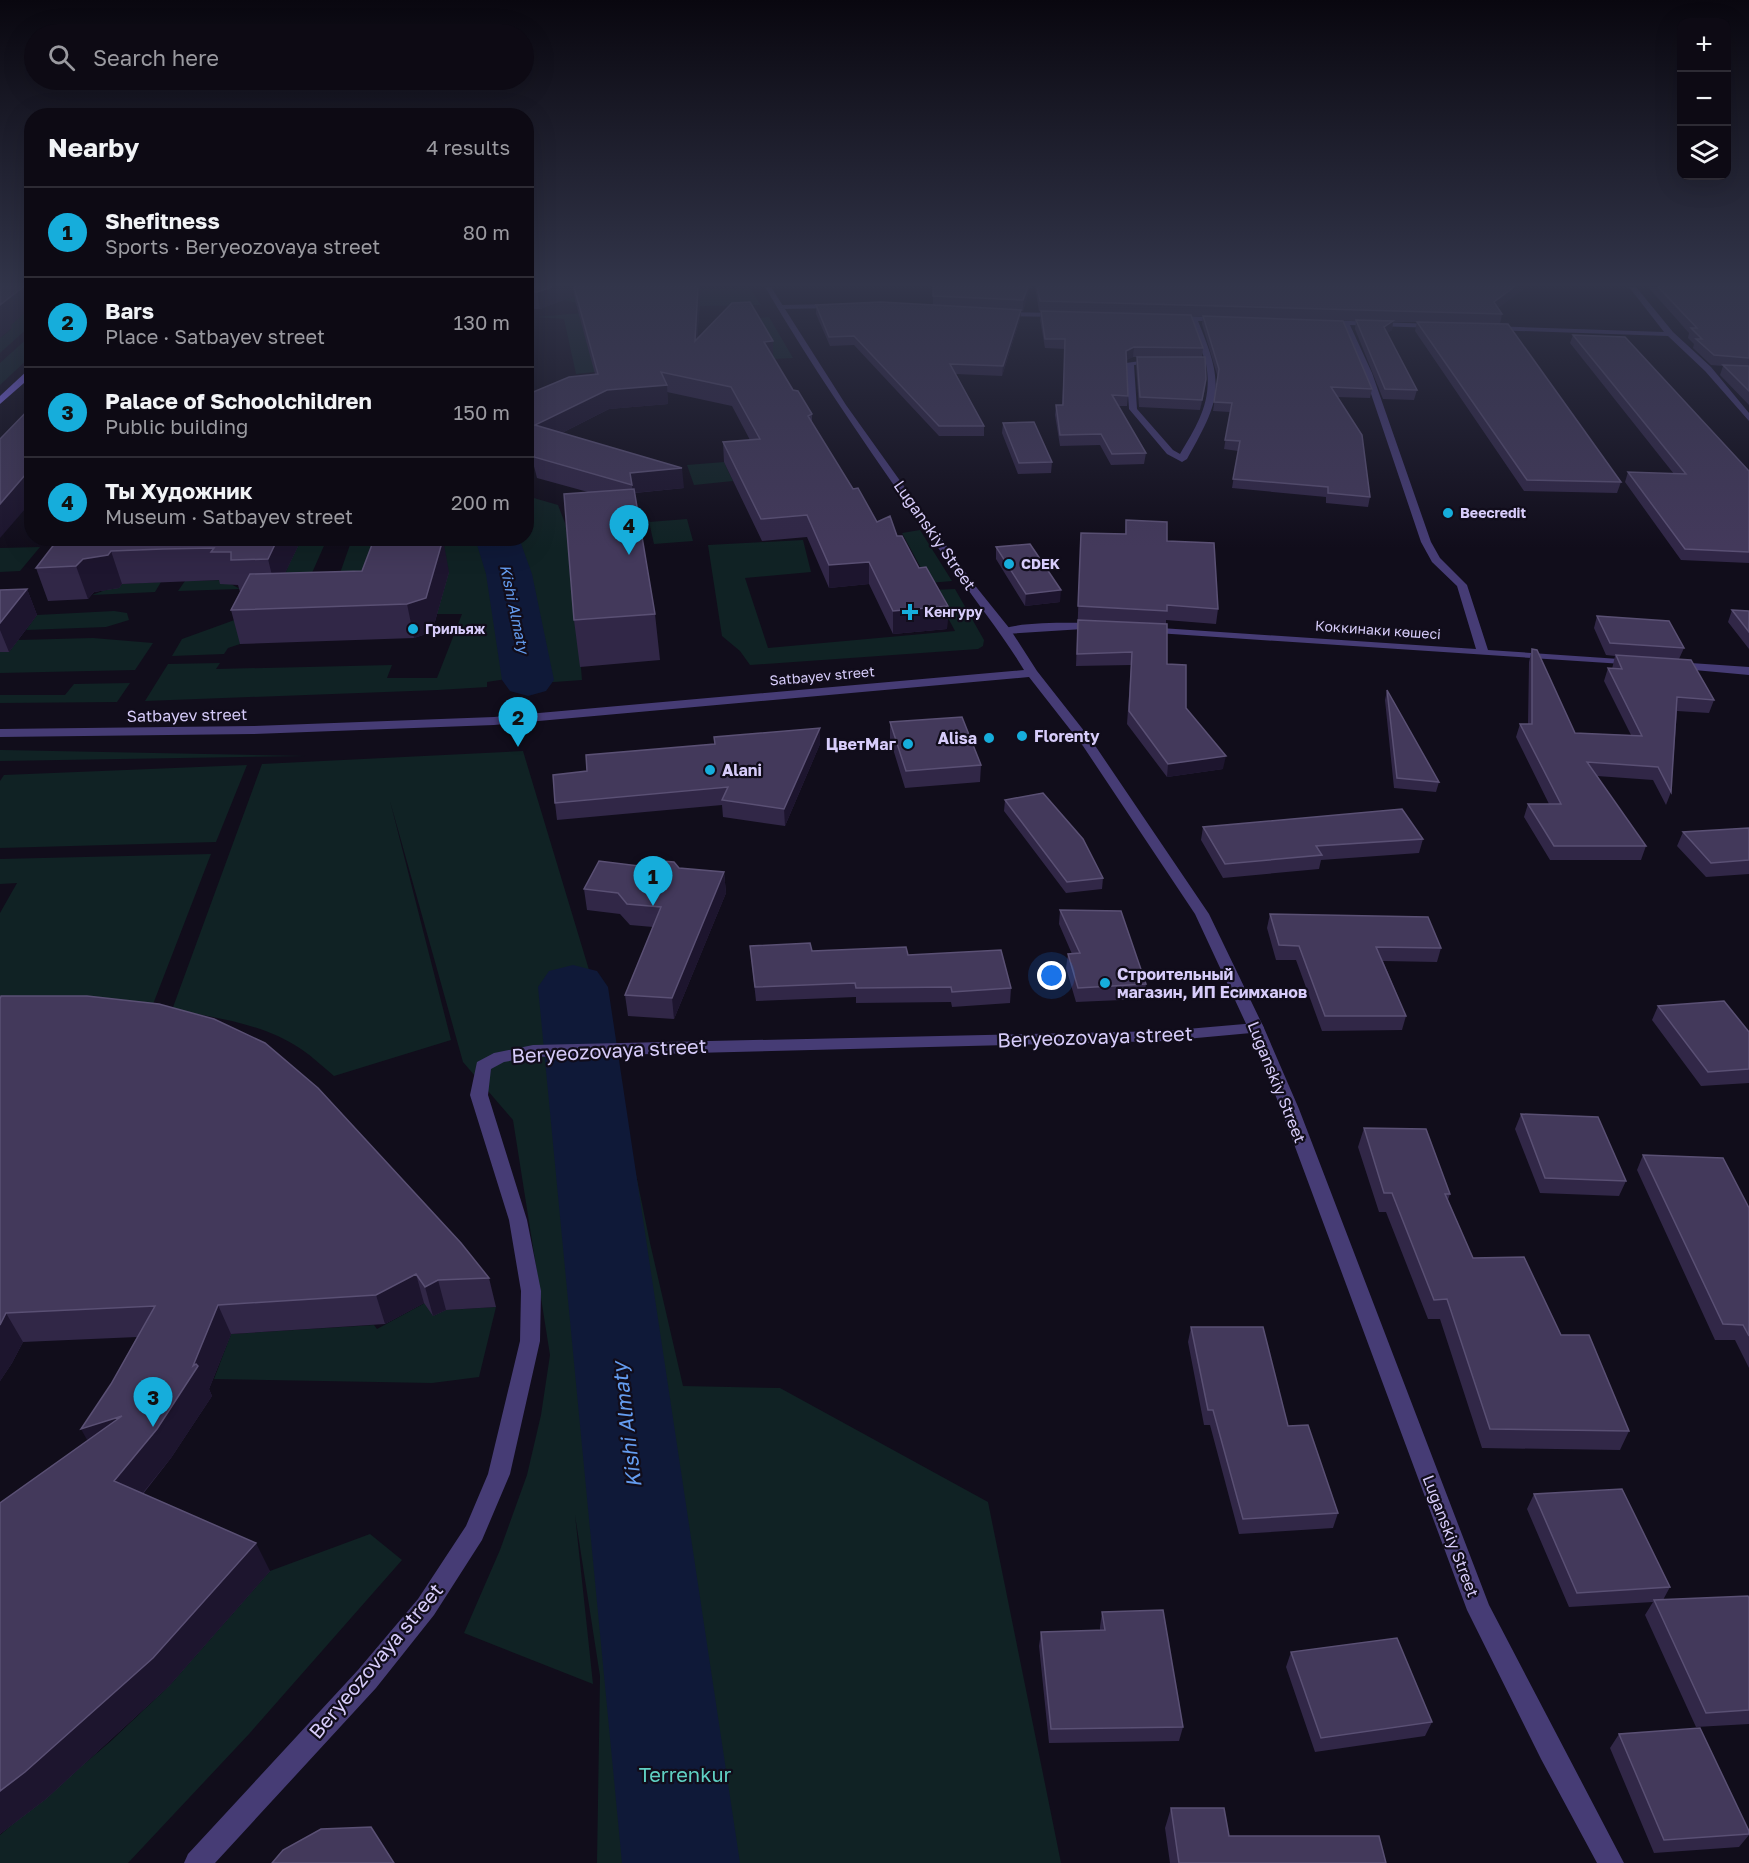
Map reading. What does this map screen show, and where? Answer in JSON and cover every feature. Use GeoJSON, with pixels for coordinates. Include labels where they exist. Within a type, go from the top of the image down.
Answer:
{"type":"FeatureCollection","features":[{"type":"Feature","properties":{"kind":"main road"},"geometry":{"type":"LineString","coordinates":[[0,401],[24,378]]}},
{"type":"Feature","properties":{"kind":"street","name":"Luganskiy Street"},"geometry":{"type":"LineString","coordinates":[[822,374],[969,585],[1006,631],[1032,673],[1088,744],[1202,914],[1256,1028],[1290,1109],[1479,1610],[1550,1750],[1611,1863]]}},
{"type":"Feature","properties":{"kind":"street"},"geometry":{"type":"LineString","coordinates":[[1131,374],[1133,409],[1170,452],[1182,459],[1210,407],[1210,374]]}},
{"type":"Feature","properties":{"kind":"street"},"geometry":{"type":"LineString","coordinates":[[1368,374],[1426,542],[1436,560],[1447,568],[1462,585],[1483,652]]}},
{"type":"Feature","properties":{"kind":"street"},"geometry":{"type":"LineString","coordinates":[[1712,374],[1749,418]]}},
{"type":"Feature","properties":{"kind":"street"},"geometry":{"type":"LineString","coordinates":[[1006,631],[1043,627],[1103,627]]}},
{"type":"Feature","properties":{"kind":"street","name":"Коккинаки көшесі"},"geometry":{"type":"LineString","coordinates":[[1139,629],[1749,671]]}},
{"type":"Feature","properties":{"kind":"street","name":"Satbayev street"},"geometry":{"type":"LineString","coordinates":[[0,733],[241,730],[494,721],[614,708],[1032,673]]}},
{"type":"Feature","properties":{"kind":"street","name":"Beryeozovaya street"},"geometry":{"type":"LineString","coordinates":[[197,1863],[367,1679],[426,1607],[474,1533],[499,1474],[530,1341],[531,1291],[518,1220],[479,1095],[483,1066],[500,1057],[533,1051],[616,1047],[1152,1037],[1256,1028]]}},
{"type":"Feature","properties":{"kind":"green space"},"geometry":{"type":"Polygon","coordinates":[[[0,374],[12,374],[0,385],[0,374]]]}},
{"type":"Feature","properties":{"kind":"green space"},"geometry":{"type":"Polygon","coordinates":[[[724,462],[733,481],[694,485],[687,465],[724,462]]]}},
{"type":"Feature","properties":{"kind":"green space"},"geometry":{"type":"Polygon","coordinates":[[[534,498],[558,505],[570,536],[582,680],[540,683],[538,674],[487,682],[487,687],[145,701],[168,664],[220,663],[216,669],[392,665],[387,678],[437,678],[462,614],[437,614],[339,576],[350,546],[534,546],[534,498]]]}},
{"type":"Feature","properties":{"kind":"green space"},"geometry":{"type":"Polygon","coordinates":[[[687,519],[693,541],[654,544],[649,522],[687,519]]]}},
{"type":"Feature","properties":{"kind":"green space"},"geometry":{"type":"Polygon","coordinates":[[[920,530],[952,581],[929,583],[902,533],[920,530]]]}},
{"type":"Feature","properties":{"kind":"green space"},"geometry":{"type":"Polygon","coordinates":[[[803,540],[811,572],[745,578],[768,648],[955,631],[933,590],[955,589],[984,640],[983,646],[978,649],[750,665],[740,651],[722,636],[708,545],[803,540]]]}},
{"type":"Feature","properties":{"kind":"green space"},"geometry":{"type":"Polygon","coordinates":[[[287,546],[324,546],[304,591],[276,592],[288,567],[287,546]]]}},
{"type":"Feature","properties":{"kind":"green space"},"geometry":{"type":"Polygon","coordinates":[[[40,547],[20,571],[0,572],[0,548],[40,547]]]}},
{"type":"Feature","properties":{"kind":"green space"},"geometry":{"type":"Polygon","coordinates":[[[223,580],[240,589],[178,591],[185,581],[223,580]]]}},
{"type":"Feature","properties":{"kind":"green space"},"geometry":{"type":"Polygon","coordinates":[[[161,582],[155,592],[92,595],[122,584],[161,582]]]}},
{"type":"Feature","properties":{"kind":"green space"},"geometry":{"type":"Polygon","coordinates":[[[114,611],[127,613],[129,620],[106,627],[26,630],[37,615],[114,611]]]}},
{"type":"Feature","properties":{"kind":"green space"},"geometry":{"type":"Polygon","coordinates":[[[257,612],[240,644],[228,648],[224,654],[172,656],[182,639],[257,612]]]}},
{"type":"Feature","properties":{"kind":"green space"},"geometry":{"type":"Polygon","coordinates":[[[93,638],[153,643],[135,670],[0,673],[0,652],[9,652],[18,640],[93,638]]]}},
{"type":"Feature","properties":{"kind":"green space"},"geometry":{"type":"Polygon","coordinates":[[[130,683],[117,702],[0,703],[0,695],[65,695],[74,684],[130,683]]]}},
{"type":"Feature","properties":{"kind":"green space"},"geometry":{"type":"Polygon","coordinates":[[[0,750],[3,750],[307,756],[0,761],[0,750]]]}},
{"type":"Feature","properties":{"kind":"green space","name":"Terrenkur"},"geometry":{"type":"Polygon","coordinates":[[[523,751],[605,1023],[650,1243],[683,1386],[780,1388],[988,1502],[1061,1863],[597,1863],[600,1676],[575,1515],[593,1684],[464,1633],[500,1550],[527,1475],[541,1415],[550,1355],[513,1120],[463,1062],[390,801],[451,1040],[334,1076],[301,1049],[271,1033],[239,1023],[172,1010],[262,764],[523,751]]]}},
{"type":"Feature","properties":{"kind":"green space"},"geometry":{"type":"Polygon","coordinates":[[[247,765],[216,842],[0,848],[0,781],[4,775],[247,765]]]}},
{"type":"Feature","properties":{"kind":"green space"},"geometry":{"type":"Polygon","coordinates":[[[211,854],[150,1012],[0,1016],[0,913],[17,883],[0,884],[0,859],[211,854]]]}},
{"type":"Feature","properties":{"kind":"green space"},"geometry":{"type":"Polygon","coordinates":[[[445,1292],[446,1310],[496,1307],[479,1377],[432,1383],[214,1379],[231,1334],[374,1325],[377,1329],[445,1292]]]}},
{"type":"Feature","properties":{"kind":"green space"},"geometry":{"type":"Polygon","coordinates":[[[370,1534],[402,1560],[249,1734],[128,1863],[0,1863],[0,1835],[110,1742],[169,1686],[270,1571],[370,1534]]]}},
{"type":"Feature","properties":{"kind":"building"},"geometry":{"type":"Polygon","coordinates":[[[598,374],[662,374],[667,385],[607,390],[535,425],[682,468],[630,473],[632,485],[534,457],[534,392],[569,377],[598,374]]]}},
{"type":"Feature","properties":{"kind":"building"},"geometry":{"type":"Polygon","coordinates":[[[670,374],[783,374],[793,390],[798,391],[812,414],[808,416],[853,489],[858,488],[877,522],[890,516],[897,536],[902,536],[919,568],[926,567],[948,606],[893,611],[869,562],[829,565],[807,515],[761,519],[723,442],[760,439],[731,387],[670,374]]]}},
{"type":"Feature","properties":{"kind":"building"},"geometry":{"type":"Polygon","coordinates":[[[890,374],[955,374],[984,426],[939,426],[890,374]]]}},
{"type":"Feature","properties":{"kind":"building"},"geometry":{"type":"Polygon","coordinates":[[[1064,374],[1127,374],[1128,396],[1112,395],[1146,453],[1112,454],[1101,434],[1060,435],[1056,405],[1063,405],[1064,374]]]}},
{"type":"Feature","properties":{"kind":"building"},"geometry":{"type":"Polygon","coordinates":[[[1138,374],[1206,374],[1202,400],[1140,397],[1138,374]]]}},
{"type":"Feature","properties":{"kind":"building"},"geometry":{"type":"Polygon","coordinates":[[[1218,374],[1366,374],[1372,389],[1331,387],[1362,435],[1370,497],[1328,493],[1328,487],[1233,479],[1240,441],[1225,440],[1232,403],[1214,402],[1218,374]]]}},
{"type":"Feature","properties":{"kind":"building"},"geometry":{"type":"Polygon","coordinates":[[[1379,374],[1409,374],[1417,390],[1385,389],[1379,374]]]}},
{"type":"Feature","properties":{"kind":"building"},"geometry":{"type":"Polygon","coordinates":[[[1453,374],[1544,374],[1621,482],[1527,480],[1453,374]]]}},
{"type":"Feature","properties":{"kind":"building"},"geometry":{"type":"Polygon","coordinates":[[[1605,374],[1659,374],[1749,471],[1749,552],[1685,549],[1628,472],[1686,474],[1605,374]]]}},
{"type":"Feature","properties":{"kind":"building"},"geometry":{"type":"Polygon","coordinates":[[[1732,374],[1749,374],[1749,391],[1732,374]]]}},
{"type":"Feature","properties":{"kind":"building"},"geometry":{"type":"Polygon","coordinates":[[[24,414],[24,476],[0,504],[0,439],[24,414]]]}},
{"type":"Feature","properties":{"kind":"building"},"geometry":{"type":"Polygon","coordinates":[[[1034,422],[1052,462],[1019,463],[1003,423],[1034,422]]]}},
{"type":"Feature","properties":{"kind":"building"},"geometry":{"type":"Polygon","coordinates":[[[634,489],[655,614],[574,620],[564,494],[634,489]]]}},
{"type":"Feature","properties":{"kind":"building"},"geometry":{"type":"Polygon","coordinates":[[[1126,520],[1167,522],[1167,541],[1214,543],[1218,609],[1167,605],[1167,611],[1078,606],[1081,533],[1126,534],[1126,520]]]}},
{"type":"Feature","properties":{"kind":"building"},"geometry":{"type":"Polygon","coordinates":[[[1030,544],[1061,590],[1026,594],[996,547],[1030,544]]]}},
{"type":"Feature","properties":{"kind":"building"},"geometry":{"type":"Polygon","coordinates":[[[53,546],[274,546],[268,559],[231,560],[231,552],[211,552],[214,548],[111,551],[108,555],[83,559],[76,566],[36,568],[53,546]]]}},
{"type":"Feature","properties":{"kind":"building"},"geometry":{"type":"Polygon","coordinates":[[[371,546],[441,546],[426,598],[407,604],[231,610],[250,574],[362,571],[371,546]]]}},
{"type":"Feature","properties":{"kind":"building"},"geometry":{"type":"Polygon","coordinates":[[[27,589],[0,623],[0,590],[27,589]]]}},
{"type":"Feature","properties":{"kind":"building"},"geometry":{"type":"Polygon","coordinates":[[[1732,610],[1749,611],[1749,632],[1732,610]]]}},
{"type":"Feature","properties":{"kind":"building"},"geometry":{"type":"Polygon","coordinates":[[[1597,616],[1669,621],[1684,648],[1610,643],[1597,616]]]}},
{"type":"Feature","properties":{"kind":"building"},"geometry":{"type":"Polygon","coordinates":[[[1078,620],[1167,624],[1167,664],[1186,665],[1186,708],[1226,756],[1168,764],[1129,711],[1132,652],[1077,654],[1078,620]]]}},
{"type":"Feature","properties":{"kind":"building"},"geometry":{"type":"Polygon","coordinates":[[[1532,649],[1537,650],[1575,733],[1642,736],[1608,668],[1622,669],[1616,655],[1691,660],[1714,700],[1677,697],[1671,792],[1658,767],[1587,762],[1646,846],[1554,846],[1528,804],[1561,804],[1520,724],[1532,724],[1532,649]]]}},
{"type":"Feature","properties":{"kind":"building"},"geometry":{"type":"Polygon","coordinates":[[[1387,690],[1439,782],[1397,778],[1387,690]]]}},
{"type":"Feature","properties":{"kind":"building"},"geometry":{"type":"Polygon","coordinates":[[[962,717],[981,765],[906,771],[890,722],[962,717]]]}},
{"type":"Feature","properties":{"kind":"building"},"geometry":{"type":"Polygon","coordinates":[[[820,728],[784,809],[722,800],[728,787],[555,803],[553,775],[587,771],[586,755],[715,744],[714,737],[820,728]]]}},
{"type":"Feature","properties":{"kind":"building"},"geometry":{"type":"Polygon","coordinates":[[[1043,793],[1083,839],[1103,878],[1067,882],[1005,800],[1043,793]]]}},
{"type":"Feature","properties":{"kind":"building"},"geometry":{"type":"Polygon","coordinates":[[[1402,809],[1423,839],[1316,846],[1322,855],[1225,864],[1203,827],[1402,809]]]}},
{"type":"Feature","properties":{"kind":"building"},"geometry":{"type":"Polygon","coordinates":[[[1749,828],[1749,860],[1711,863],[1683,832],[1749,828]]]}},
{"type":"Feature","properties":{"kind":"building"},"geometry":{"type":"Polygon","coordinates":[[[649,860],[674,862],[679,868],[724,872],[672,998],[625,995],[661,907],[627,904],[618,893],[584,889],[599,861],[639,866],[649,860]]]}},
{"type":"Feature","properties":{"kind":"building"},"geometry":{"type":"Polygon","coordinates":[[[1060,910],[1121,911],[1146,984],[1078,988],[1068,954],[1080,953],[1060,910]]]}},
{"type":"Feature","properties":{"kind":"building"},"geometry":{"type":"Polygon","coordinates":[[[1270,914],[1428,917],[1441,948],[1376,947],[1406,1016],[1325,1016],[1299,946],[1279,945],[1270,914]]]}},
{"type":"Feature","properties":{"kind":"building"},"geometry":{"type":"Polygon","coordinates":[[[810,943],[812,951],[906,947],[908,955],[1001,950],[1011,988],[952,992],[951,987],[856,988],[855,983],[755,987],[750,946],[810,943]]]}},
{"type":"Feature","properties":{"kind":"building"},"geometry":{"type":"Polygon","coordinates":[[[1,996],[87,996],[159,1004],[214,1019],[265,1043],[318,1088],[461,1243],[489,1278],[438,1280],[425,1287],[416,1274],[376,1295],[218,1305],[193,1366],[196,1364],[198,1366],[157,1429],[114,1481],[256,1543],[153,1658],[25,1772],[0,1791],[0,1503],[122,1416],[81,1429],[111,1384],[155,1306],[6,1313],[0,1325],[1,996]]]}},
{"type":"Feature","properties":{"kind":"building"},"geometry":{"type":"Polygon","coordinates":[[[1724,1001],[1749,1032],[1749,1069],[1708,1072],[1658,1006],[1724,1001]]]}},
{"type":"Feature","properties":{"kind":"building"},"geometry":{"type":"Polygon","coordinates":[[[1521,1114],[1598,1117],[1626,1181],[1545,1178],[1521,1114]]]}},
{"type":"Feature","properties":{"kind":"building"},"geometry":{"type":"Polygon","coordinates":[[[1364,1128],[1426,1129],[1450,1194],[1445,1194],[1473,1258],[1524,1257],[1561,1335],[1589,1335],[1629,1431],[1490,1429],[1447,1299],[1434,1300],[1392,1193],[1384,1193],[1364,1128]]]}},
{"type":"Feature","properties":{"kind":"building"},"geometry":{"type":"Polygon","coordinates":[[[1643,1155],[1723,1158],[1749,1208],[1749,1336],[1743,1325],[1723,1324],[1643,1155]]]}},
{"type":"Feature","properties":{"kind":"building"},"geometry":{"type":"Polygon","coordinates":[[[1191,1327],[1263,1327],[1288,1426],[1308,1425],[1338,1513],[1243,1519],[1213,1410],[1208,1410],[1191,1327]]]}},
{"type":"Feature","properties":{"kind":"building"},"geometry":{"type":"Polygon","coordinates":[[[1622,1489],[1670,1587],[1577,1593],[1534,1494],[1622,1489]]]}},
{"type":"Feature","properties":{"kind":"building"},"geometry":{"type":"Polygon","coordinates":[[[1748,1596],[1749,1710],[1706,1713],[1654,1600],[1748,1596]]]}},
{"type":"Feature","properties":{"kind":"building"},"geometry":{"type":"Polygon","coordinates":[[[1163,1610],[1183,1727],[1051,1729],[1041,1632],[1105,1630],[1102,1612],[1163,1610]]]}},
{"type":"Feature","properties":{"kind":"building"},"geometry":{"type":"Polygon","coordinates":[[[1397,1638],[1432,1722],[1321,1738],[1291,1652],[1397,1638]]]}},
{"type":"Feature","properties":{"kind":"building"},"geometry":{"type":"Polygon","coordinates":[[[1700,1728],[1749,1834],[1664,1840],[1619,1734],[1700,1728]]]}},
{"type":"Feature","properties":{"kind":"building"},"geometry":{"type":"Polygon","coordinates":[[[1171,1808],[1224,1808],[1229,1836],[1379,1836],[1386,1863],[1179,1863],[1171,1808]]]}},
{"type":"Feature","properties":{"kind":"building"},"geometry":{"type":"Polygon","coordinates":[[[371,1827],[394,1863],[272,1863],[283,1850],[321,1829],[371,1827]]]}},
{"type":"Feature","properties":{"kind":"waterway","name":"Kіshі Almaty"},"geometry":{"type":"LineString","coordinates":[[500,546],[509,574],[528,680]]}},
{"type":"Feature","properties":{"kind":"waterway","name":"Kіshі Almaty"},"geometry":{"type":"LineString","coordinates":[[573,987],[681,1863]]}},
{"type":"Feature","properties":{"kind":"place","name":"Beecredit"},"geometry":{"type":"Point","coordinates":[1448,513]}},
{"type":"Feature","properties":{"kind":"place","name":"Ты Художник"},"geometry":{"type":"Point","coordinates":[629,555]}},
{"type":"Feature","properties":{"kind":"place","name":"CDEK"},"geometry":{"type":"Point","coordinates":[1009,564]}},
{"type":"Feature","properties":{"kind":"place","name":"Кенгуру"},"geometry":{"type":"Point","coordinates":[910,612]}},
{"type":"Feature","properties":{"kind":"place","name":"Грильяж"},"geometry":{"type":"Point","coordinates":[413,629]}},
{"type":"Feature","properties":{"kind":"place","name":"Florenty"},"geometry":{"type":"Point","coordinates":[1022,736]}},
{"type":"Feature","properties":{"kind":"place","name":"Alisa"},"geometry":{"type":"Point","coordinates":[989,738]}},
{"type":"Feature","properties":{"kind":"place","name":"ЦветМаг"},"geometry":{"type":"Point","coordinates":[908,744]}},
{"type":"Feature","properties":{"kind":"place","name":"Bars"},"geometry":{"type":"Point","coordinates":[518,747]}},
{"type":"Feature","properties":{"kind":"place","name":"Alani"},"geometry":{"type":"Point","coordinates":[710,770]}},
{"type":"Feature","properties":{"kind":"place","name":"Shefitness"},"geometry":{"type":"Point","coordinates":[653,906]}},
{"type":"Feature","properties":{"kind":"place","name":"Строительный магазин, ИП Есимханов"},"geometry":{"type":"Point","coordinates":[1105,983]}},
{"type":"Feature","properties":{"kind":"place","name":"Palace of Schoolchildren"},"geometry":{"type":"Point","coordinates":[153,1427]}}]}
